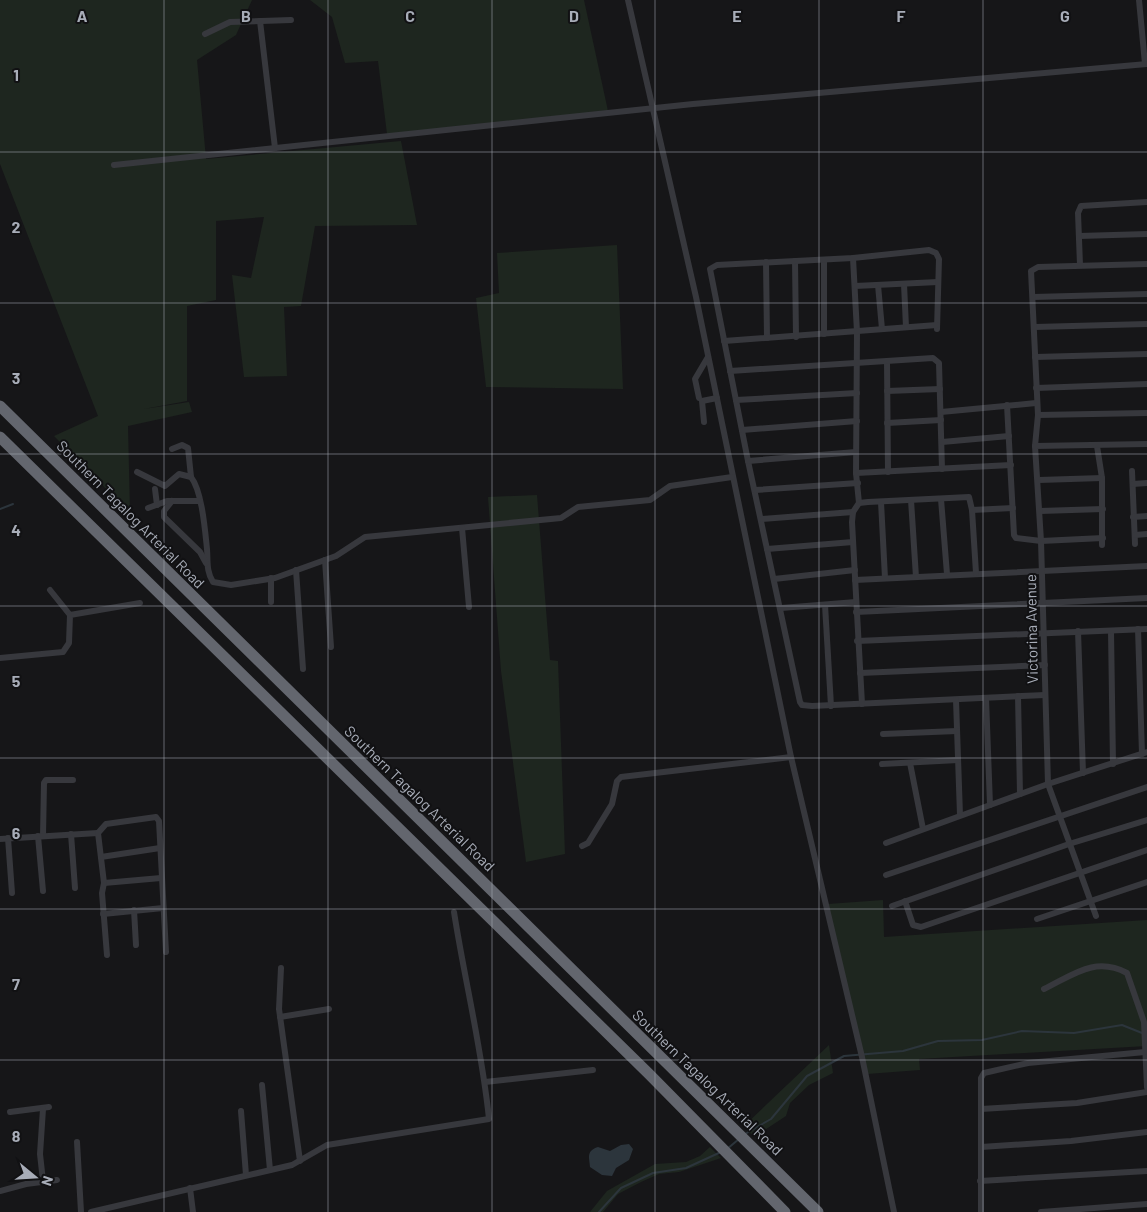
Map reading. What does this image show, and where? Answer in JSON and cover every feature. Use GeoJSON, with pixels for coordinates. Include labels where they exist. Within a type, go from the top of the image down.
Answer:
{"type":"FeatureCollection","features":[{"type":"Feature","properties":{"kind":"highway","name":"Southern Tagalog Arterial Road"},"geometry":{"type":"LineString","coordinates":[[0,406],[818,1212]]}},
{"type":"Feature","properties":{"kind":"highway"},"geometry":{"type":"LineString","coordinates":[[0,437],[649,1074],[700,1128],[785,1212]]}},
{"type":"Feature","properties":{"kind":"street"},"geometry":{"type":"LineString","coordinates":[[628,0],[708,357],[791,757],[861,1054],[894,1212]]}},
{"type":"Feature","properties":{"kind":"street"},"geometry":{"type":"LineString","coordinates":[[114,165],[652,108],[1146,64],[1139,0]]}},
{"type":"Feature","properties":{"kind":"street"},"geometry":{"type":"LineString","coordinates":[[205,34],[230,22],[291,20]]}},
{"type":"Feature","properties":{"kind":"street"},"geometry":{"type":"LineString","coordinates":[[260,21],[275,148]]}},
{"type":"Feature","properties":{"kind":"street"},"geometry":{"type":"LineString","coordinates":[[1147,202],[1081,206],[1078,213],[1080,265],[1147,264]]}},
{"type":"Feature","properties":{"kind":"street"},"geometry":{"type":"LineString","coordinates":[[1079,236],[1147,234]]}},
{"type":"Feature","properties":{"kind":"street"},"geometry":{"type":"LineString","coordinates":[[724,341],[796,337],[906,327],[937,327],[939,260],[936,253],[929,250],[853,258],[710,266],[724,341],[748,461],[800,702],[806,706],[830,706],[1045,694]]}},
{"type":"Feature","properties":{"kind":"street"},"geometry":{"type":"LineString","coordinates":[[853,258],[856,286],[856,474],[859,503],[853,512],[853,542],[862,704]]}},
{"type":"Feature","properties":{"kind":"street"},"geometry":{"type":"LineString","coordinates":[[824,260],[824,334]]}},
{"type":"Feature","properties":{"kind":"street"},"geometry":{"type":"LineString","coordinates":[[795,261],[796,337]]}},
{"type":"Feature","properties":{"kind":"street"},"geometry":{"type":"LineString","coordinates":[[766,262],[767,338]]}},
{"type":"Feature","properties":{"kind":"street","name":"Victorina Avenue"},"geometry":{"type":"LineString","coordinates":[[1080,265],[1035,268],[1032,270],[1036,403],[1038,415],[1035,446],[1042,541],[1042,603],[1048,784],[1096,916]]}},
{"type":"Feature","properties":{"kind":"street"},"geometry":{"type":"LineString","coordinates":[[856,286],[938,282]]}},
{"type":"Feature","properties":{"kind":"street"},"geometry":{"type":"LineString","coordinates":[[904,284],[906,327]]}},
{"type":"Feature","properties":{"kind":"street"},"geometry":{"type":"LineString","coordinates":[[878,285],[882,329]]}},
{"type":"Feature","properties":{"kind":"street"},"geometry":{"type":"LineString","coordinates":[[1033,297],[1147,294]]}},
{"type":"Feature","properties":{"kind":"street"},"geometry":{"type":"LineString","coordinates":[[1035,327],[1147,324]]}},
{"type":"Feature","properties":{"kind":"street"},"geometry":{"type":"LineString","coordinates":[[1035,357],[1147,354]]}},
{"type":"Feature","properties":{"kind":"street"},"geometry":{"type":"LineString","coordinates":[[699,398],[695,379],[708,357]]}},
{"type":"Feature","properties":{"kind":"street"},"geometry":{"type":"LineString","coordinates":[[730,371],[933,358],[939,363],[942,412],[942,469]]}},
{"type":"Feature","properties":{"kind":"street"},"geometry":{"type":"LineString","coordinates":[[887,362],[888,472]]}},
{"type":"Feature","properties":{"kind":"street"},"geometry":{"type":"LineString","coordinates":[[1036,388],[1147,384]]}},
{"type":"Feature","properties":{"kind":"street"},"geometry":{"type":"LineString","coordinates":[[887,391],[940,389]]}},
{"type":"Feature","properties":{"kind":"street"},"geometry":{"type":"LineString","coordinates":[[736,400],[857,393]]}},
{"type":"Feature","properties":{"kind":"street"},"geometry":{"type":"LineString","coordinates":[[704,422],[702,401],[716,398]]}},
{"type":"Feature","properties":{"kind":"street"},"geometry":{"type":"LineString","coordinates":[[942,412],[1036,403]]}},
{"type":"Feature","properties":{"kind":"street"},"geometry":{"type":"LineString","coordinates":[[1007,405],[1012,508],[1014,535],[1016,538],[1042,541],[1102,542],[1102,478],[1097,446]]}},
{"type":"Feature","properties":{"kind":"street"},"geometry":{"type":"LineString","coordinates":[[1038,415],[1147,412]]}},
{"type":"Feature","properties":{"kind":"street"},"geometry":{"type":"LineString","coordinates":[[887,423],[941,420]]}},
{"type":"Feature","properties":{"kind":"street"},"geometry":{"type":"LineString","coordinates":[[742,430],[856,422]]}},
{"type":"Feature","properties":{"kind":"street"},"geometry":{"type":"LineString","coordinates":[[942,442],[1009,436]]}},
{"type":"Feature","properties":{"kind":"street"},"geometry":{"type":"LineString","coordinates":[[1035,446],[1147,444]]}},
{"type":"Feature","properties":{"kind":"street"},"geometry":{"type":"LineString","coordinates":[[172,449],[182,445],[188,448],[191,477],[200,501],[208,574],[217,584],[231,585],[271,578],[325,560],[336,556],[366,537],[561,518],[578,507],[650,500],[670,486],[677,484],[732,477]]}},
{"type":"Feature","properties":{"kind":"street"},"geometry":{"type":"LineString","coordinates":[[748,461],[856,452]]}},
{"type":"Feature","properties":{"kind":"street"},"geometry":{"type":"LineString","coordinates":[[856,474],[1011,465]]}},
{"type":"Feature","properties":{"kind":"street"},"geometry":{"type":"LineString","coordinates":[[1132,471],[1135,544]]}},
{"type":"Feature","properties":{"kind":"street"},"geometry":{"type":"LineString","coordinates":[[137,472],[165,486],[179,474],[191,477]]}},
{"type":"Feature","properties":{"kind":"street"},"geometry":{"type":"LineString","coordinates":[[1039,480],[1102,478]]}},
{"type":"Feature","properties":{"kind":"street"},"geometry":{"type":"LineString","coordinates":[[1133,484],[1147,482]]}},
{"type":"Feature","properties":{"kind":"street"},"geometry":{"type":"LineString","coordinates":[[755,490],[858,483]]}},
{"type":"Feature","properties":{"kind":"street"},"geometry":{"type":"LineString","coordinates":[[155,489],[157,505]]}},
{"type":"Feature","properties":{"kind":"street"},"geometry":{"type":"LineString","coordinates":[[859,503],[968,497],[972,510],[976,574]]}},
{"type":"Feature","properties":{"kind":"street"},"geometry":{"type":"LineString","coordinates":[[941,499],[947,574]]}},
{"type":"Feature","properties":{"kind":"street"},"geometry":{"type":"LineString","coordinates":[[911,500],[916,577]]}},
{"type":"Feature","properties":{"kind":"street"},"geometry":{"type":"LineString","coordinates":[[148,508],[172,501],[200,501]]}},
{"type":"Feature","properties":{"kind":"street"},"geometry":{"type":"LineString","coordinates":[[172,501],[164,511],[164,517],[200,552],[207,565]]}},
{"type":"Feature","properties":{"kind":"street"},"geometry":{"type":"LineString","coordinates":[[881,502],[885,578]]}},
{"type":"Feature","properties":{"kind":"street"},"geometry":{"type":"LineString","coordinates":[[972,510],[1012,508]]}},
{"type":"Feature","properties":{"kind":"street"},"geometry":{"type":"LineString","coordinates":[[1040,511],[1103,509]]}},
{"type":"Feature","properties":{"kind":"street"},"geometry":{"type":"LineString","coordinates":[[761,519],[853,512]]}},
{"type":"Feature","properties":{"kind":"street"},"geometry":{"type":"LineString","coordinates":[[1133,517],[1147,516]]}},
{"type":"Feature","properties":{"kind":"street"},"geometry":{"type":"LineString","coordinates":[[462,528],[470,607]]}},
{"type":"Feature","properties":{"kind":"street"},"geometry":{"type":"LineString","coordinates":[[1134,535],[1147,534]]}},
{"type":"Feature","properties":{"kind":"street"},"geometry":{"type":"LineString","coordinates":[[767,548],[853,542]]}},
{"type":"Feature","properties":{"kind":"street"},"geometry":{"type":"LineString","coordinates":[[325,560],[331,647]]}},
{"type":"Feature","properties":{"kind":"street"},"geometry":{"type":"LineString","coordinates":[[855,580],[947,574],[1042,572],[1147,566]]}},
{"type":"Feature","properties":{"kind":"street"},"geometry":{"type":"LineString","coordinates":[[296,570],[303,668]]}},
{"type":"Feature","properties":{"kind":"street"},"geometry":{"type":"LineString","coordinates":[[774,579],[855,570]]}},
{"type":"Feature","properties":{"kind":"street"},"geometry":{"type":"LineString","coordinates":[[271,578],[271,602]]}},
{"type":"Feature","properties":{"kind":"street"},"geometry":{"type":"LineString","coordinates":[[0,658],[66,650],[69,643],[70,615],[50,590]]}},
{"type":"Feature","properties":{"kind":"street"},"geometry":{"type":"LineString","coordinates":[[856,612],[1147,598]]}},
{"type":"Feature","properties":{"kind":"street"},"geometry":{"type":"LineString","coordinates":[[781,608],[856,602]]}},
{"type":"Feature","properties":{"kind":"street"},"geometry":{"type":"LineString","coordinates":[[70,615],[140,603]]}},
{"type":"Feature","properties":{"kind":"street"},"geometry":{"type":"LineString","coordinates":[[825,605],[830,706]]}},
{"type":"Feature","properties":{"kind":"street"},"geometry":{"type":"LineString","coordinates":[[857,641],[1147,629]]}},
{"type":"Feature","properties":{"kind":"street"},"geometry":{"type":"LineString","coordinates":[[886,843],[1048,784],[1145,753],[1138,630]]}},
{"type":"Feature","properties":{"kind":"street"},"geometry":{"type":"LineString","coordinates":[[1078,631],[1083,774]]}},
{"type":"Feature","properties":{"kind":"street"},"geometry":{"type":"LineString","coordinates":[[1111,631],[1113,764]]}},
{"type":"Feature","properties":{"kind":"street"},"geometry":{"type":"LineString","coordinates":[[860,673],[1045,665]]}},
{"type":"Feature","properties":{"kind":"street"},"geometry":{"type":"LineString","coordinates":[[1018,696],[1020,794]]}},
{"type":"Feature","properties":{"kind":"street"},"geometry":{"type":"LineString","coordinates":[[986,698],[990,805]]}},
{"type":"Feature","properties":{"kind":"street"},"geometry":{"type":"LineString","coordinates":[[956,700],[960,815]]}},
{"type":"Feature","properties":{"kind":"street"},"geometry":{"type":"LineString","coordinates":[[883,734],[957,731]]}},
{"type":"Feature","properties":{"kind":"street"},"geometry":{"type":"LineString","coordinates":[[582,846],[588,843],[606,815],[612,804],[617,781],[621,777],[791,757]]}},
{"type":"Feature","properties":{"kind":"street"},"geometry":{"type":"LineString","coordinates":[[882,764],[958,760]]}},
{"type":"Feature","properties":{"kind":"street"},"geometry":{"type":"LineString","coordinates":[[910,763],[923,829]]}},
{"type":"Feature","properties":{"kind":"street"},"geometry":{"type":"LineString","coordinates":[[42,891],[40,836],[44,782],[46,780],[73,780]]}},
{"type":"Feature","properties":{"kind":"street"},"geometry":{"type":"LineString","coordinates":[[886,875],[1147,786]]}},
{"type":"Feature","properties":{"kind":"street"},"geometry":{"type":"LineString","coordinates":[[0,839],[98,833],[106,824],[156,817],[160,821],[161,878],[166,952]]}},
{"type":"Feature","properties":{"kind":"street"},"geometry":{"type":"LineString","coordinates":[[892,906],[1070,844],[1147,820]]}},
{"type":"Feature","properties":{"kind":"street"},"geometry":{"type":"LineString","coordinates":[[98,833],[104,883],[102,893],[106,955]]}},
{"type":"Feature","properties":{"kind":"street"},"geometry":{"type":"LineString","coordinates":[[70,834],[75,888]]}},
{"type":"Feature","properties":{"kind":"street"},"geometry":{"type":"LineString","coordinates":[[8,838],[12,893]]}},
{"type":"Feature","properties":{"kind":"street"},"geometry":{"type":"LineString","coordinates":[[100,857],[160,848]]}},
{"type":"Feature","properties":{"kind":"street"},"geometry":{"type":"LineString","coordinates":[[905,901],[913,925],[922,927],[1147,850]]}},
{"type":"Feature","properties":{"kind":"street"},"geometry":{"type":"LineString","coordinates":[[104,883],[161,878]]}},
{"type":"Feature","properties":{"kind":"street"},"geometry":{"type":"LineString","coordinates":[[1037,919],[1147,882]]}},
{"type":"Feature","properties":{"kind":"street"},"geometry":{"type":"LineString","coordinates":[[103,914],[163,908]]}},
{"type":"Feature","properties":{"kind":"street"},"geometry":{"type":"LineString","coordinates":[[134,910],[136,945]]}},
{"type":"Feature","properties":{"kind":"street"},"geometry":{"type":"LineString","coordinates":[[91,1212],[292,1165],[327,1146],[489,1119],[485,1082],[454,912]]}},
{"type":"Feature","properties":{"kind":"street"},"geometry":{"type":"LineString","coordinates":[[1044,989],[1087,968],[1105,965],[1127,973],[1131,981],[1131,990],[1144,1022],[1147,1087]]}},
{"type":"Feature","properties":{"kind":"street"},"geometry":{"type":"LineString","coordinates":[[281,968],[279,989],[280,1017],[300,1161]]}},
{"type":"Feature","properties":{"kind":"street"},"geometry":{"type":"LineString","coordinates":[[280,1017],[329,1009]]}},
{"type":"Feature","properties":{"kind":"street"},"geometry":{"type":"LineString","coordinates":[[981,1212],[981,1078],[984,1073],[1028,1063],[1145,1052]]}},
{"type":"Feature","properties":{"kind":"street"},"geometry":{"type":"LineString","coordinates":[[485,1082],[593,1070]]}},
{"type":"Feature","properties":{"kind":"street"},"geometry":{"type":"LineString","coordinates":[[262,1086],[270,1170]]}},
{"type":"Feature","properties":{"kind":"street"},"geometry":{"type":"LineString","coordinates":[[981,1109],[1077,1103],[1147,1092]]}},
{"type":"Feature","properties":{"kind":"street"},"geometry":{"type":"LineString","coordinates":[[10,1112],[46,1108],[40,1154],[43,1181]]}},
{"type":"Feature","properties":{"kind":"street"},"geometry":{"type":"LineString","coordinates":[[241,1111],[246,1175]]}},
{"type":"Feature","properties":{"kind":"street"},"geometry":{"type":"LineString","coordinates":[[981,1147],[1071,1141],[1147,1132]]}},
{"type":"Feature","properties":{"kind":"street"},"geometry":{"type":"LineString","coordinates":[[77,1142],[81,1212]]}},
{"type":"Feature","properties":{"kind":"street"},"geometry":{"type":"LineString","coordinates":[[980,1181],[1147,1171]]}},
{"type":"Feature","properties":{"kind":"street"},"geometry":{"type":"LineString","coordinates":[[0,1191],[43,1181],[57,1180]]}},
{"type":"Feature","properties":{"kind":"street"},"geometry":{"type":"LineString","coordinates":[[190,1188],[193,1212]]}},
{"type":"Feature","properties":{"kind":"street"},"geometry":{"type":"LineString","coordinates":[[1044,1212],[1120,1209],[1147,1204]]}},
{"type":"Feature","properties":{"kind":"shaded area"},"geometry":{"type":"Polygon","coordinates":[[[0,0],[252,0],[236,35],[197,60],[206,159],[401,141],[417,225],[315,226],[301,306],[284,307],[287,376],[244,377],[232,275],[251,278],[264,217],[216,221],[216,300],[187,306],[187,401],[144,409],[189,402],[192,412],[128,426],[130,513],[54,436],[98,416],[0,164],[0,0]]]}},
{"type":"Feature","properties":{"kind":"shaded area"},"geometry":{"type":"Polygon","coordinates":[[[310,0],[584,0],[608,111],[387,134],[378,61],[345,63],[332,17],[310,0]]]}},
{"type":"Feature","properties":{"kind":"shaded area"},"geometry":{"type":"Polygon","coordinates":[[[617,245],[623,389],[486,387],[476,298],[499,293],[497,253],[617,245]]]}},
{"type":"Feature","properties":{"kind":"shaded area"},"geometry":{"type":"Polygon","coordinates":[[[537,495],[550,660],[558,661],[565,854],[526,862],[501,671],[488,497],[537,495]]]}},
{"type":"Feature","properties":{"kind":"shaded area"},"geometry":{"type":"Polygon","coordinates":[[[883,900],[884,937],[1147,920],[1147,1046],[919,1059],[920,1070],[867,1074],[828,904],[883,900]]]}},
{"type":"Feature","properties":{"kind":"shaded area"},"geometry":{"type":"Polygon","coordinates":[[[829,1045],[833,1073],[809,1085],[790,1103],[786,1116],[754,1137],[744,1126],[829,1045]]]}},
{"type":"Feature","properties":{"kind":"shaded area"},"geometry":{"type":"Polygon","coordinates":[[[629,1144],[633,1149],[629,1160],[616,1168],[612,1176],[602,1175],[590,1167],[589,1156],[594,1149],[598,1147],[610,1151],[621,1145],[629,1144]]]}},
{"type":"Feature","properties":{"kind":"shaded area"},"geometry":{"type":"Polygon","coordinates":[[[710,1147],[721,1158],[679,1172],[659,1174],[618,1194],[603,1212],[590,1212],[607,1191],[655,1164],[686,1162],[700,1156],[710,1147]]]}},
{"type":"Feature","properties":{"kind":"waterway"},"geometry":{"type":"LineString","coordinates":[[0,509],[13,504]]}},
{"type":"Feature","properties":{"kind":"waterway"},"geometry":{"type":"LineString","coordinates":[[745,1134],[771,1119],[807,1076],[844,1056],[903,1051],[938,1041],[982,1040],[1022,1031],[1074,1033],[1122,1025],[1142,1033]]}},
{"type":"Feature","properties":{"kind":"waterway"},"geometry":{"type":"LineString","coordinates":[[727,1149],[739,1139]]}},
{"type":"Feature","properties":{"kind":"waterway"},"geometry":{"type":"LineString","coordinates":[[599,1212],[621,1188],[653,1173],[686,1168],[721,1152]]}}]}
